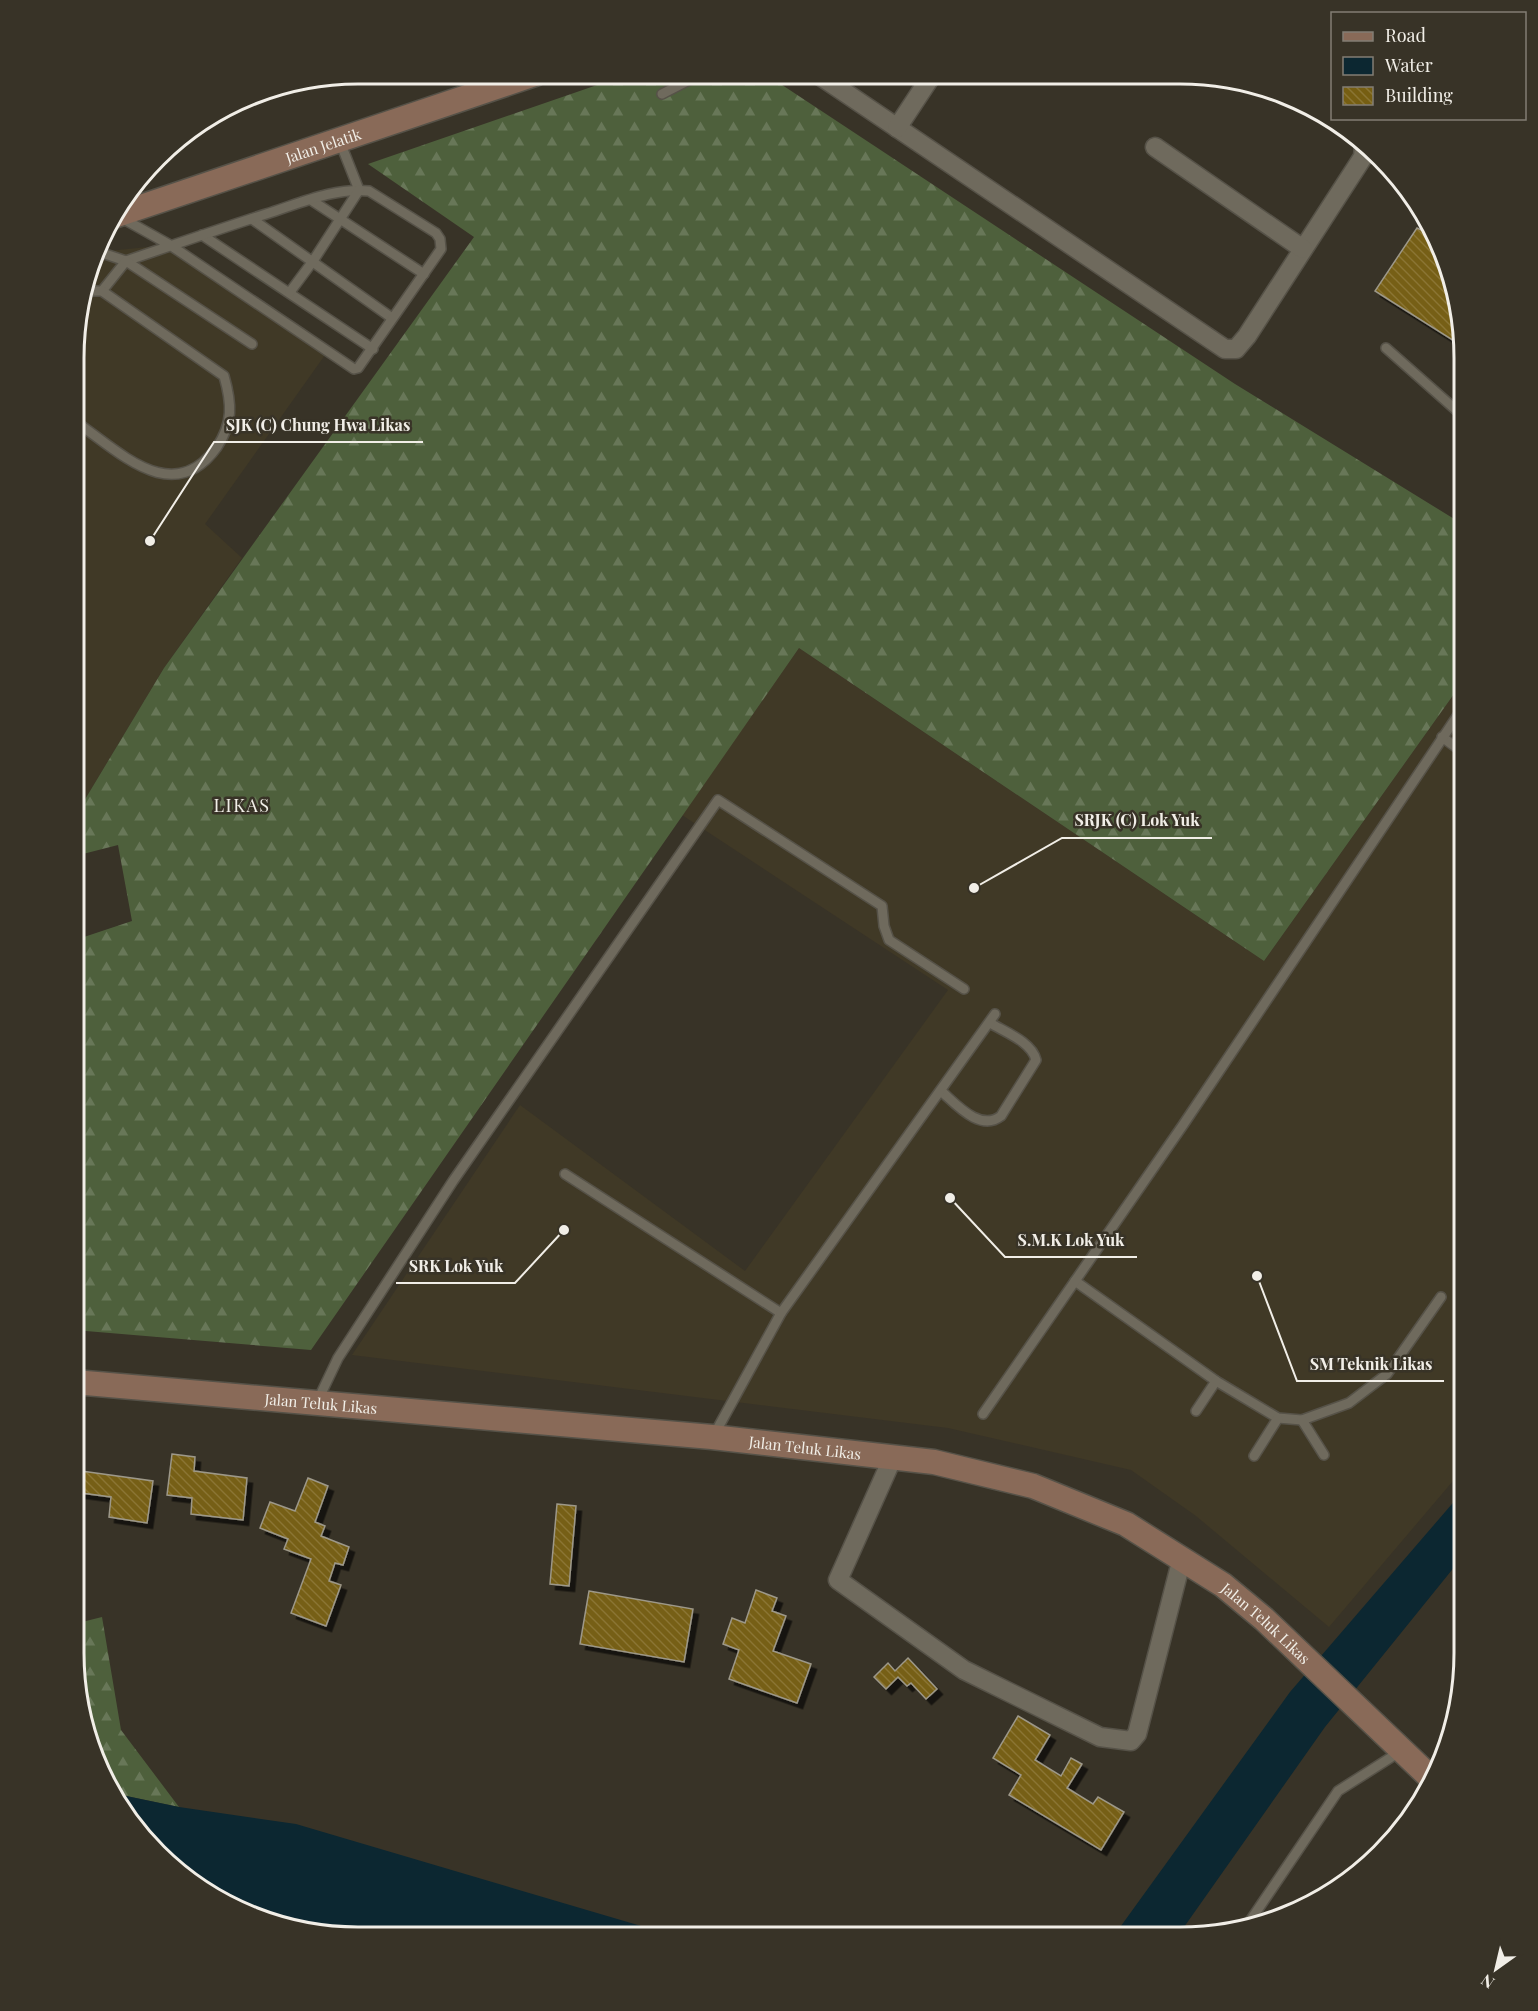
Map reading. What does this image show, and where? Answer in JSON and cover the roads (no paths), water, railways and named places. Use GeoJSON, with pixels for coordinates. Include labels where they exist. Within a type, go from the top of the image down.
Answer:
{"type":"FeatureCollection","features":[{"type":"Feature","properties":{"kind":"street","name":"Jalan Jelatik"},"geometry":{"type":"LineString","coordinates":[[127,212],[505,84]]}},
{"type":"Feature","properties":{"kind":"street"},"geometry":{"type":"LineString","coordinates":[[832,84],[1225,349],[1236,349],[1247,336],[1363,154]]}},
{"type":"Feature","properties":{"kind":"street"},"geometry":{"type":"LineString","coordinates":[[897,128],[926,84]]}},
{"type":"Feature","properties":{"kind":"street"},"geometry":{"type":"LineString","coordinates":[[1155,147],[1303,249]]}},
{"type":"Feature","properties":{"kind":"street","name":"Jalan Teluk Likas"},"geometry":{"type":"LineString","coordinates":[[84,1383],[712,1437],[934,1462],[1033,1486],[1125,1524],[1182,1558],[1264,1618],[1426,1774]]}},
{"type":"Feature","properties":{"kind":"street"},"geometry":{"type":"LineString","coordinates":[[893,1457],[838,1580],[964,1670],[1100,1737],[1131,1741],[1137,1734],[1182,1558]]}},
{"type":"Feature","properties":{"kind":"lane"},"geometry":{"type":"LineString","coordinates":[[662,93],[682,84]]}},
{"type":"Feature","properties":{"kind":"lane"},"geometry":{"type":"LineString","coordinates":[[339,140],[359,190]]}},
{"type":"Feature","properties":{"kind":"lane"},"geometry":{"type":"LineString","coordinates":[[290,292],[359,190]]}},
{"type":"Feature","properties":{"kind":"lane"},"geometry":{"type":"LineString","coordinates":[[102,291],[126,261],[170,245],[311,200],[359,190],[369,191],[436,232],[440,239],[441,249],[373,349],[358,368],[354,369],[170,245],[122,220]]}},
{"type":"Feature","properties":{"kind":"lane"},"geometry":{"type":"LineString","coordinates":[[311,200],[342,218],[424,274]]}},
{"type":"Feature","properties":{"kind":"lane"},"geometry":{"type":"LineString","coordinates":[[252,219],[392,318]]}},
{"type":"Feature","properties":{"kind":"lane"},"geometry":{"type":"LineString","coordinates":[[202,235],[373,349]]}},
{"type":"Feature","properties":{"kind":"lane"},"geometry":{"type":"LineString","coordinates":[[105,254],[126,261],[252,344]]}},
{"type":"Feature","properties":{"kind":"lane"},"geometry":{"type":"LineString","coordinates":[[84,428],[147,471],[173,477],[193,471],[211,454],[228,430],[228,389],[224,376],[102,291],[92,291]]}},
{"type":"Feature","properties":{"kind":"lane"},"geometry":{"type":"LineString","coordinates":[[1386,348],[1454,408]]}},
{"type":"Feature","properties":{"kind":"lane"},"geometry":{"type":"LineString","coordinates":[[983,1414],[1184,1125],[1454,720]]}},
{"type":"Feature","properties":{"kind":"lane"},"geometry":{"type":"LineString","coordinates":[[1442,737],[1454,746]]}},
{"type":"Feature","properties":{"kind":"lane"},"geometry":{"type":"LineString","coordinates":[[317,1402],[338,1358],[453,1181],[718,800],[882,906],[884,926],[889,940],[964,989]]}},
{"type":"Feature","properties":{"kind":"lane"},"geometry":{"type":"LineString","coordinates":[[712,1437],[781,1313],[941,1091],[993,1019],[1035,1053],[1036,1060],[1001,1116],[994,1122],[981,1122],[941,1091]]}},
{"type":"Feature","properties":{"kind":"lane"},"geometry":{"type":"LineString","coordinates":[[565,1174],[781,1313]]}},
{"type":"Feature","properties":{"kind":"lane"},"geometry":{"type":"LineString","coordinates":[[1075,1281],[1216,1381],[1278,1418],[1302,1420],[1349,1403],[1387,1374],[1441,1297]]}},
{"type":"Feature","properties":{"kind":"lane"},"geometry":{"type":"LineString","coordinates":[[1196,1411],[1216,1381]]}},
{"type":"Feature","properties":{"kind":"lane"},"geometry":{"type":"LineString","coordinates":[[1254,1456],[1278,1418]]}},
{"type":"Feature","properties":{"kind":"lane"},"geometry":{"type":"LineString","coordinates":[[1302,1420],[1324,1455]]}},
{"type":"Feature","properties":{"kind":"lane"},"geometry":{"type":"LineString","coordinates":[[1252,1918],[1338,1791],[1401,1750]]}},
{"type":"Feature","properties":{"kind":"water"},"geometry":{"type":"Polygon","coordinates":[[[1454,1502],[1454,1567],[1325,1727],[1184,1927],[1120,1927],[1290,1692],[1454,1502]]]}},
{"type":"Feature","properties":{"kind":"water"},"geometry":{"type":"Polygon","coordinates":[[[124,1796],[179,1807],[296,1824],[645,1927],[358,1927],[322,1925],[287,1918],[237,1899],[191,1870],[152,1834],[124,1796]]]}},
{"type":"Feature","properties":{"kind":"place","name":"SJK (C) Chung Hwa Likas"},"geometry":{"type":"Point","coordinates":[150,541]}},
{"type":"Feature","properties":{"kind":"place","name":"SRJK (C) Lok Yuk"},"geometry":{"type":"Point","coordinates":[974,888]}},
{"type":"Feature","properties":{"kind":"place","name":"S.M.K Lok Yuk"},"geometry":{"type":"Point","coordinates":[950,1198]}},
{"type":"Feature","properties":{"kind":"place","name":"SRK Lok Yuk"},"geometry":{"type":"Point","coordinates":[564,1230]}},
{"type":"Feature","properties":{"kind":"place","name":"SM Teknik Likas"},"geometry":{"type":"Point","coordinates":[1257,1276]}},
{"type":"Feature","properties":{"kind":"district","name":"LIKAS"},"geometry":{"type":"Point","coordinates":[242,805]}}]}
